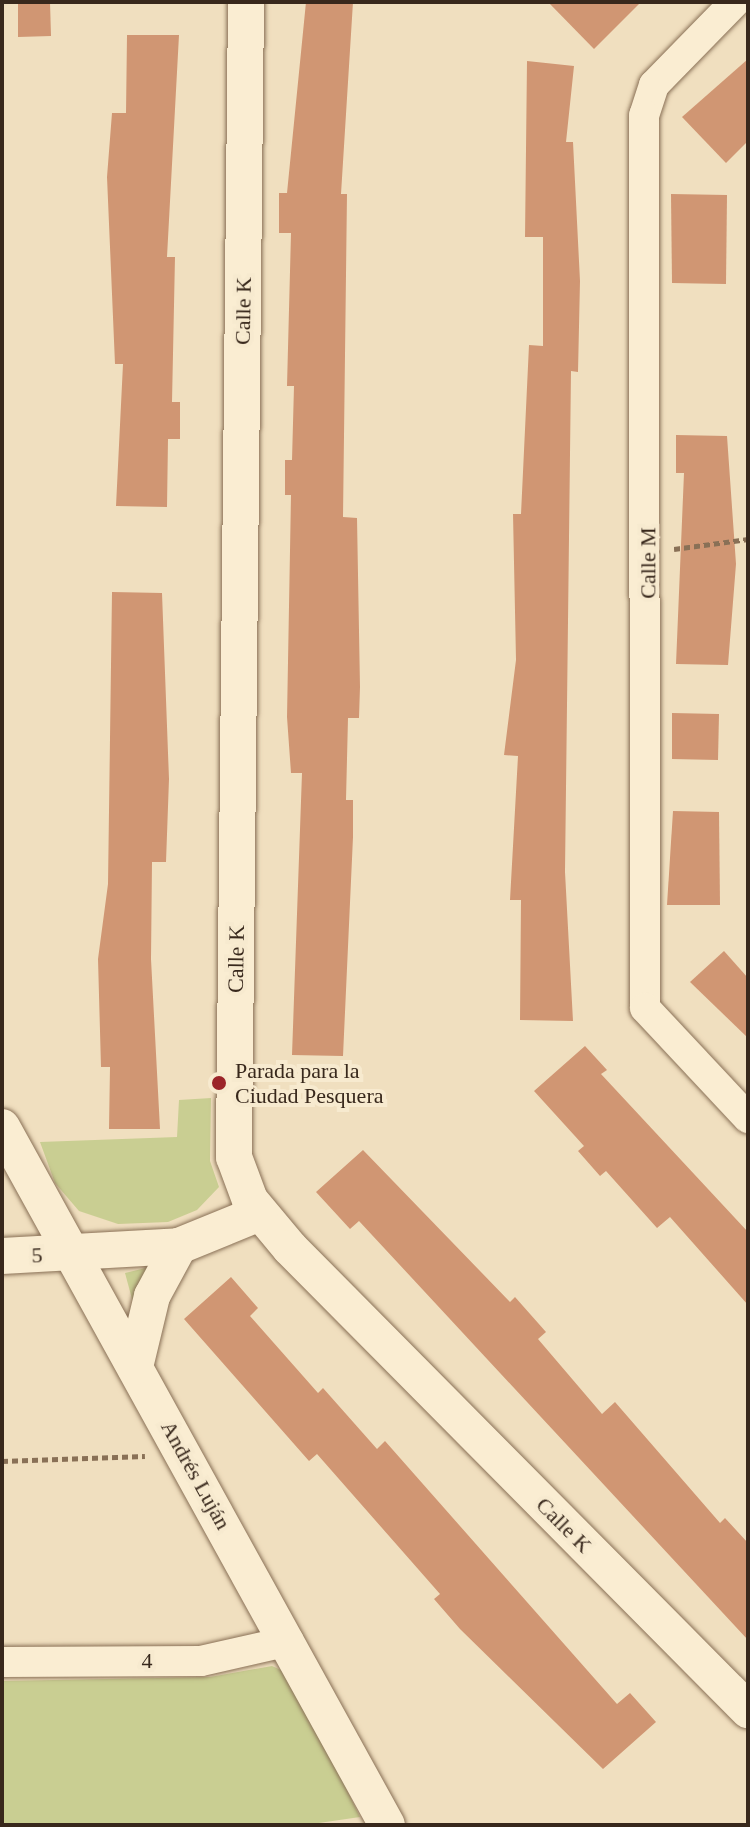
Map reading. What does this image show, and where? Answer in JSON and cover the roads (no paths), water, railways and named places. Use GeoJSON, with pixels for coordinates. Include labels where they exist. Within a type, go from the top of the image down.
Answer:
{"type":"FeatureCollection","features":[{"type":"Feature","properties":{"kind":"street","name":"Calle K"},"geometry":{"type":"LineString","coordinates":[[246,2],[234,1157],[260,1213],[748,1710]]}},
{"type":"Feature","properties":{"kind":"street","name":"Calle M"},"geometry":{"type":"LineString","coordinates":[[735,2],[654,85],[644,115],[649,552],[645,1008],[748,1118]]}},
{"type":"Feature","properties":{"kind":"street","name":"Andrés Luján"},"geometry":{"type":"LineString","coordinates":[[2,1127],[289,1641],[387,1825]]}},
{"type":"Feature","properties":{"kind":"street","name":"5"},"geometry":{"type":"LineString","coordinates":[[2,1256],[179,1246],[260,1213]]}},
{"type":"Feature","properties":{"kind":"street"},"geometry":{"type":"LineString","coordinates":[[135,1367],[152,1296],[179,1246]]}},
{"type":"Feature","properties":{"kind":"street","name":"4"},"geometry":{"type":"LineString","coordinates":[[2,1662],[201,1661],[289,1641]]}},
{"type":"Feature","properties":{"kind":"place","name":"Parada para la Ciudad Pesquera"},"geometry":{"type":"Point","coordinates":[219,1083]}}]}
